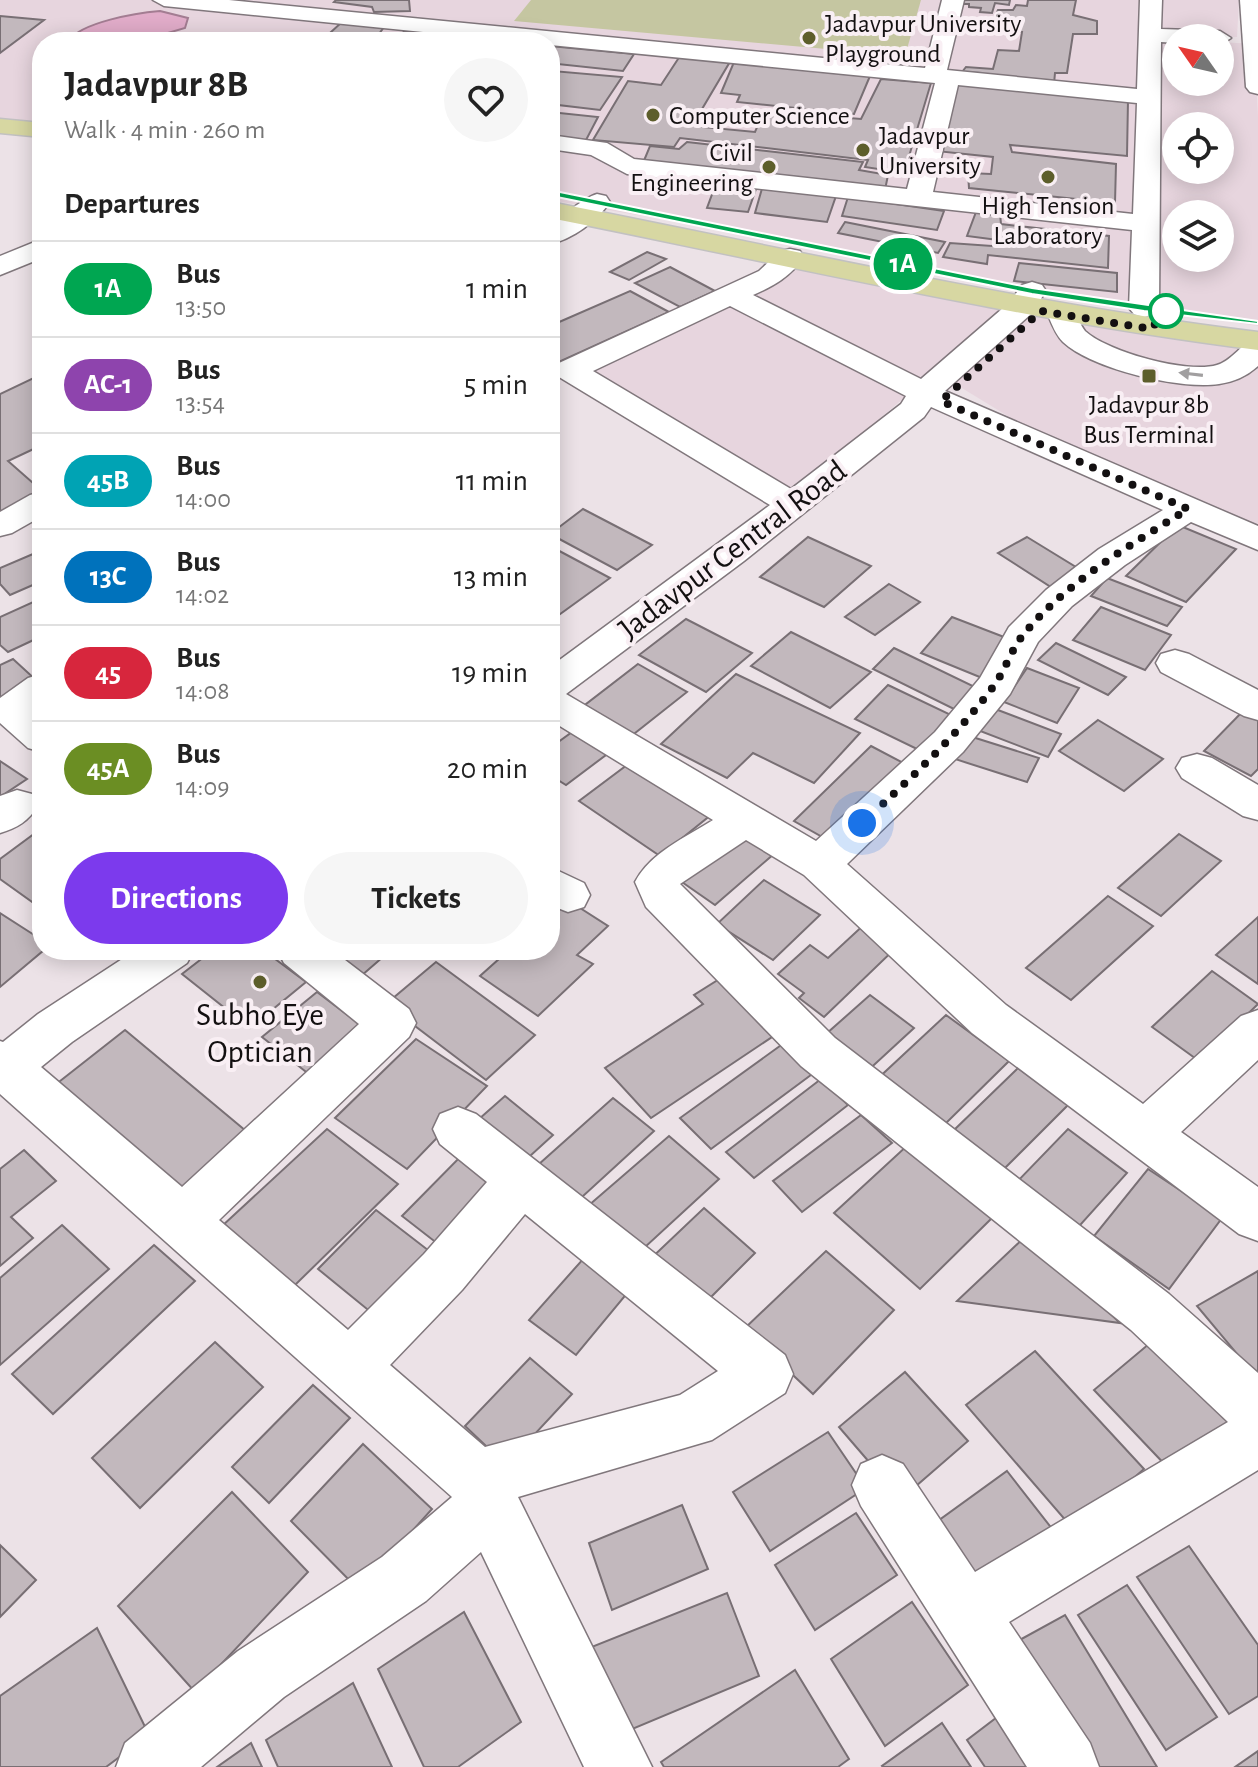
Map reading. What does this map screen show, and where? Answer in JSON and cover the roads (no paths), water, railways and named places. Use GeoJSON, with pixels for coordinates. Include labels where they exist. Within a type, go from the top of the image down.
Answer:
{"type":"FeatureCollection","features":[{"type":"Feature","properties":{"kind":"main road"},"geometry":{"type":"LineString","coordinates":[[0,126],[32,129]]}},
{"type":"Feature","properties":{"kind":"main road"},"geometry":{"type":"LineString","coordinates":[[0,145],[32,147]]}},
{"type":"Feature","properties":{"kind":"main road"},"geometry":{"type":"LineString","coordinates":[[560,197],[590,209],[790,257],[1258,344]]}},
{"type":"Feature","properties":{"kind":"main road"},"geometry":{"type":"LineString","coordinates":[[560,210],[590,209],[1041,304],[1144,308],[1258,321]]}},
{"type":"Feature","properties":{"kind":"street"},"geometry":{"type":"LineString","coordinates":[[164,0],[319,7],[488,32]]}},
{"type":"Feature","properties":{"kind":"street"},"geometry":{"type":"LineString","coordinates":[[918,198],[953,0]]}},
{"type":"Feature","properties":{"kind":"street"},"geometry":{"type":"LineString","coordinates":[[1144,308],[1151,0]]}},
{"type":"Feature","properties":{"kind":"street"},"geometry":{"type":"LineString","coordinates":[[1251,0],[1258,87]]}},
{"type":"Feature","properties":{"kind":"street"},"geometry":{"type":"LineString","coordinates":[[291,32],[319,7]]}},
{"type":"Feature","properties":{"kind":"street"},"geometry":{"type":"LineString","coordinates":[[1151,35],[1162,35]]}},
{"type":"Feature","properties":{"kind":"street"},"geometry":{"type":"LineString","coordinates":[[1234,38],[1256,39]]}},
{"type":"Feature","properties":{"kind":"street"},"geometry":{"type":"LineString","coordinates":[[560,41],[1147,97]]}},
{"type":"Feature","properties":{"kind":"street"},"geometry":{"type":"LineString","coordinates":[[560,143],[598,148],[627,166],[1146,224]]}},
{"type":"Feature","properties":{"kind":"street"},"geometry":{"type":"LineString","coordinates":[[560,229],[590,209]]}},
{"type":"Feature","properties":{"kind":"street"},"geometry":{"type":"LineString","coordinates":[[0,267],[32,252]]}},
{"type":"Feature","properties":{"kind":"street"},"geometry":{"type":"LineString","coordinates":[[790,257],[769,277],[570,370],[791,503]]}},
{"type":"Feature","properties":{"kind":"street"},"geometry":{"type":"LineString","coordinates":[[731,295],[926,401],[1225,522],[1258,539]]}},
{"type":"Feature","properties":{"kind":"street"},"geometry":{"type":"LineString","coordinates":[[1041,304],[1074,336],[1101,353],[1188,375],[1206,376],[1231,371],[1243,364],[1258,344]]}},
{"type":"Feature","properties":{"kind":"street","name":"Jadavpur Central Road"},"geometry":{"type":"LineString","coordinates":[[560,679],[731,553],[791,503],[926,401],[1041,304]]}},
{"type":"Feature","properties":{"kind":"street"},"geometry":{"type":"LineString","coordinates":[[1225,522],[1258,505]]}},
{"type":"Feature","properties":{"kind":"street"},"geometry":{"type":"LineString","coordinates":[[1,526],[32,508]]}},
{"type":"Feature","properties":{"kind":"street"},"geometry":{"type":"LineString","coordinates":[[819,864],[949,742],[996,685],[1022,636],[1059,598],[1112,557],[1188,509]]}},
{"type":"Feature","properties":{"kind":"street"},"geometry":{"type":"LineString","coordinates":[[1,526],[32,519]]}},
{"type":"Feature","properties":{"kind":"street"},"geometry":{"type":"LineString","coordinates":[[1175,663],[1258,707]]}},
{"type":"Feature","properties":{"kind":"street"},"geometry":{"type":"LineString","coordinates":[[32,694],[14,707],[14,713],[32,729]]}},
{"type":"Feature","properties":{"kind":"street"},"geometry":{"type":"LineString","coordinates":[[560,708],[819,864],[989,1019],[1258,1217]]}},
{"type":"Feature","properties":{"kind":"street"},"geometry":{"type":"LineString","coordinates":[[1197,768],[1258,805]]}},
{"type":"Feature","properties":{"kind":"street"},"geometry":{"type":"LineString","coordinates":[[745,820],[666,871],[657,882],[662,895],[818,1052],[1150,1312],[1258,1411]]}},
{"type":"Feature","properties":{"kind":"street"},"geometry":{"type":"LineString","coordinates":[[156,960],[2,1067],[350,1367],[484,1491],[619,1767]]}},
{"type":"Feature","properties":{"kind":"street"},"geometry":{"type":"LineString","coordinates":[[182,1221],[392,1023],[313,960]]}},
{"type":"Feature","properties":{"kind":"street"},"geometry":{"type":"LineString","coordinates":[[1143,1135],[1258,1030]]}},
{"type":"Feature","properties":{"kind":"street"},"geometry":{"type":"LineString","coordinates":[[149,1767],[261,1674],[404,1579],[484,1491],[692,1420],[765,1374],[458,1129]]}},
{"type":"Feature","properties":{"kind":"street"},"geometry":{"type":"LineString","coordinates":[[350,1367],[443,1272],[520,1181]]}},
{"type":"Feature","properties":{"kind":"street"},"geometry":{"type":"LineString","coordinates":[[965,1613],[1258,1437]]}},
{"type":"Feature","properties":{"kind":"street"},"geometry":{"type":"LineString","coordinates":[[882,1485],[1066,1767]]}},
{"type":"Feature","properties":{"kind":"place","name":"Jadavpur University Playground"},"geometry":{"type":"Point","coordinates":[809,38]}},
{"type":"Feature","properties":{"kind":"place","name":"Computer Science"},"geometry":{"type":"Point","coordinates":[653,115]}},
{"type":"Feature","properties":{"kind":"place","name":"Jadavpur University"},"geometry":{"type":"Point","coordinates":[863,150]}},
{"type":"Feature","properties":{"kind":"place","name":"Civil Engineering"},"geometry":{"type":"Point","coordinates":[769,167]}},
{"type":"Feature","properties":{"kind":"place","name":"High Tension Laboratory"},"geometry":{"type":"Point","coordinates":[1048,177]}},
{"type":"Feature","properties":{"kind":"place","name":"Jadavpur 8b Bus Terminal"},"geometry":{"type":"Point","coordinates":[1149,376]}},
{"type":"Feature","properties":{"kind":"place","name":"Subho Eye Optician"},"geometry":{"type":"Point","coordinates":[260,982]}}]}
